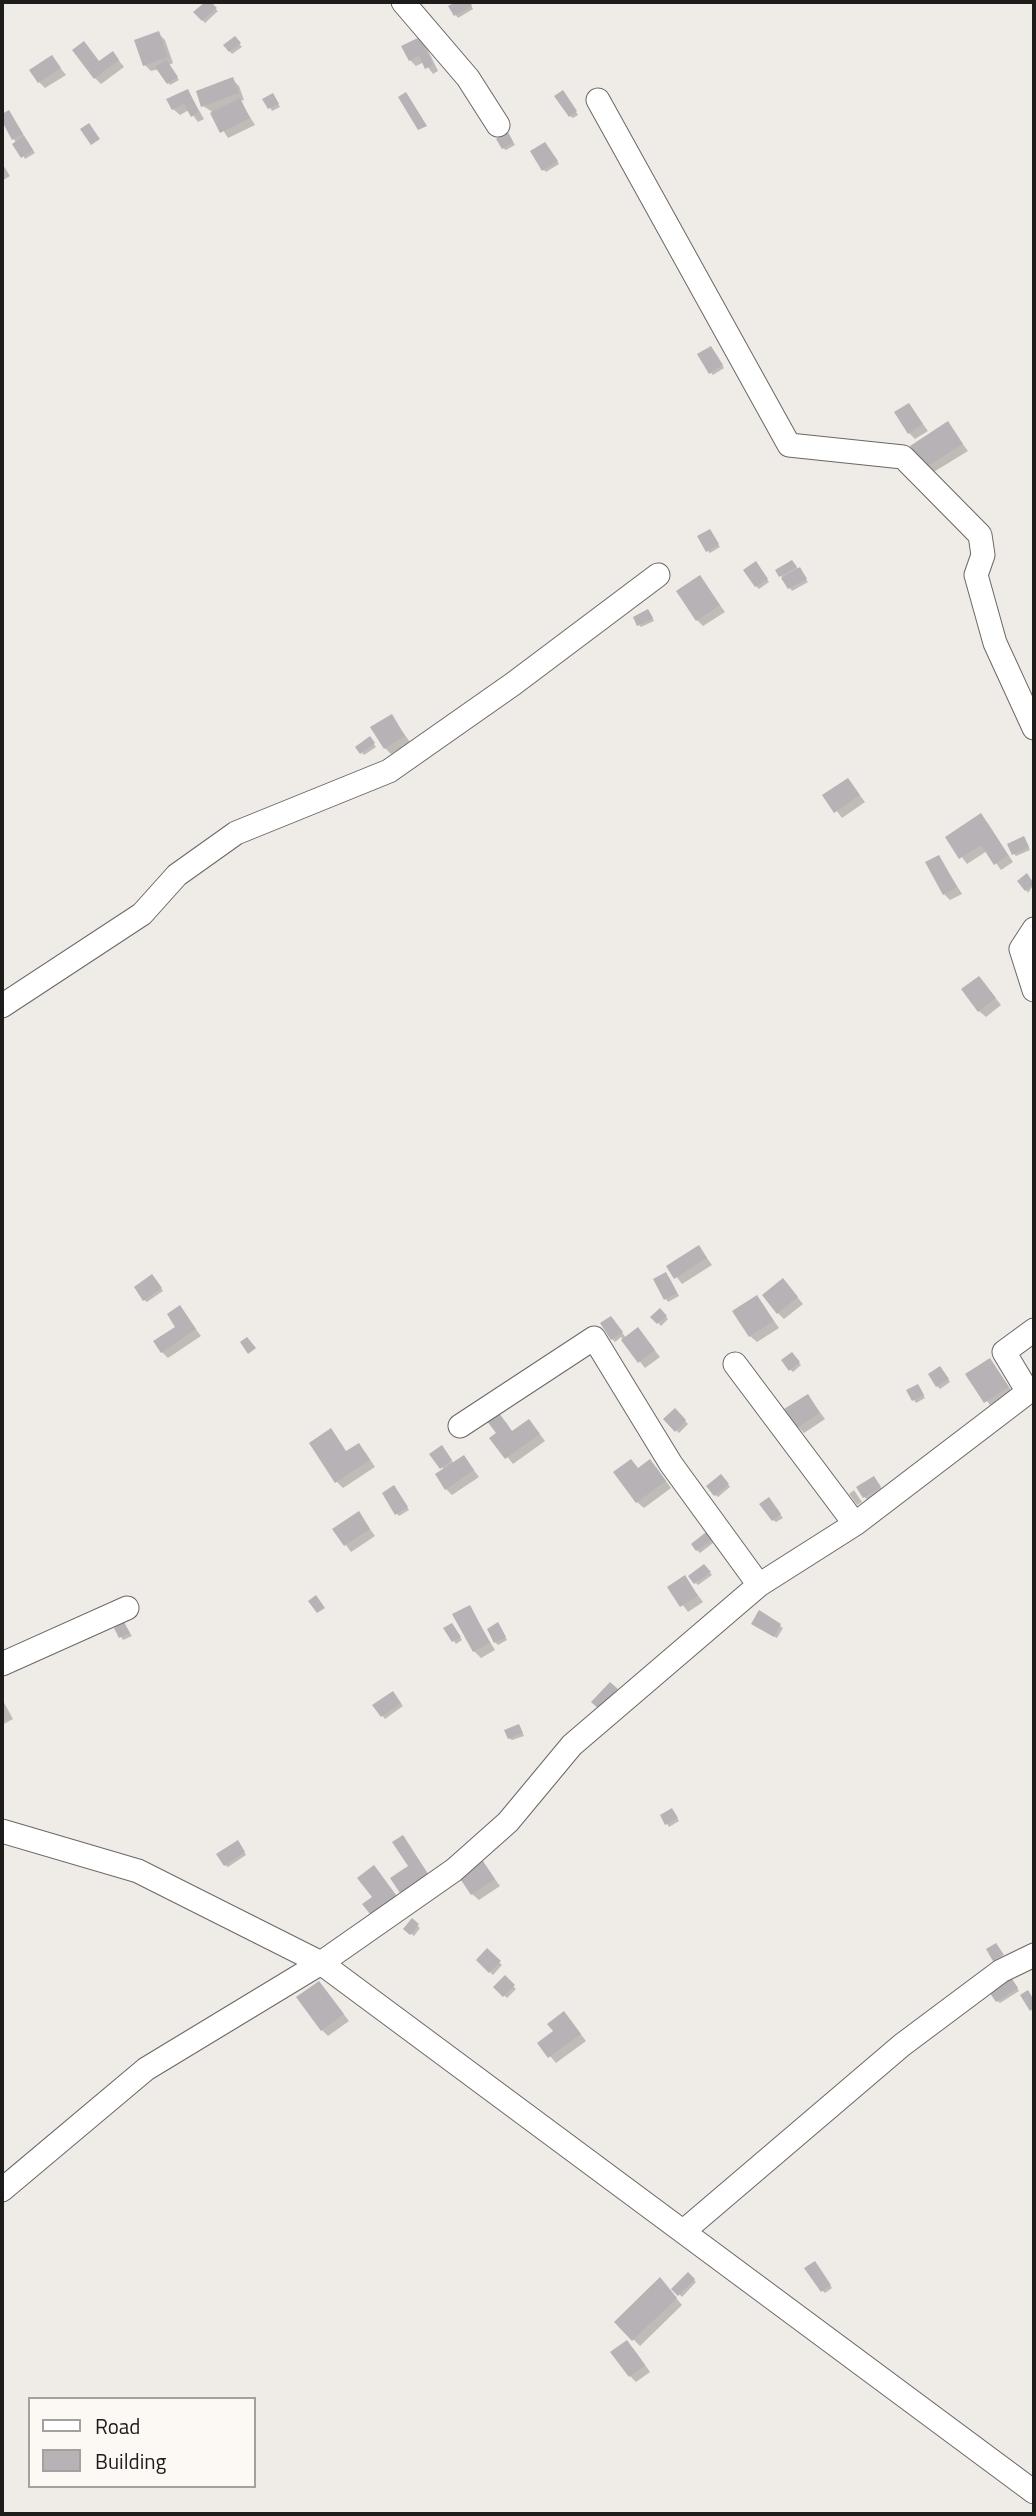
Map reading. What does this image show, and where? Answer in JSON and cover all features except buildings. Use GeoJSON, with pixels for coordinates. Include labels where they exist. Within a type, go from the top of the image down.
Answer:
{"type":"FeatureCollection","features":[{"type":"Feature","properties":{"kind":"street"},"geometry":{"type":"LineString","coordinates":[[402,2],[468,78],[498,125]]}},
{"type":"Feature","properties":{"kind":"street"},"geometry":{"type":"LineString","coordinates":[[598,100],[789,445],[902,457],[960,511],[980,535],[983,555],[976,575],[995,643],[1034,728]]}},
{"type":"Feature","properties":{"kind":"street"},"geometry":{"type":"LineString","coordinates":[[2,1006],[73,962],[142,914],[177,875],[236,833],[389,771],[513,684],[658,575]]}},
{"type":"Feature","properties":{"kind":"street"},"geometry":{"type":"LineString","coordinates":[[1034,929],[1021,949],[1034,990]]}},
{"type":"Feature","properties":{"kind":"street"},"geometry":{"type":"LineString","coordinates":[[2,2190],[146,2069],[321,1963],[454,1870],[508,1822],[572,1745],[759,1585],[855,1524],[1031,1396],[1004,1352],[1034,1330]]}},
{"type":"Feature","properties":{"kind":"street"},"geometry":{"type":"LineString","coordinates":[[460,1426],[594,1338],[671,1464],[759,1585]]}},
{"type":"Feature","properties":{"kind":"street"},"geometry":{"type":"LineString","coordinates":[[735,1364],[855,1524]]}},
{"type":"Feature","properties":{"kind":"street"},"geometry":{"type":"LineString","coordinates":[[2,1664],[127,1608]]}},
{"type":"Feature","properties":{"kind":"street"},"geometry":{"type":"LineString","coordinates":[[2,1831],[138,1871],[321,1963],[1034,2492]]}},
{"type":"Feature","properties":{"kind":"street"},"geometry":{"type":"LineString","coordinates":[[685,2231],[902,2045],[1001,1971],[1034,1955]]}}]}
